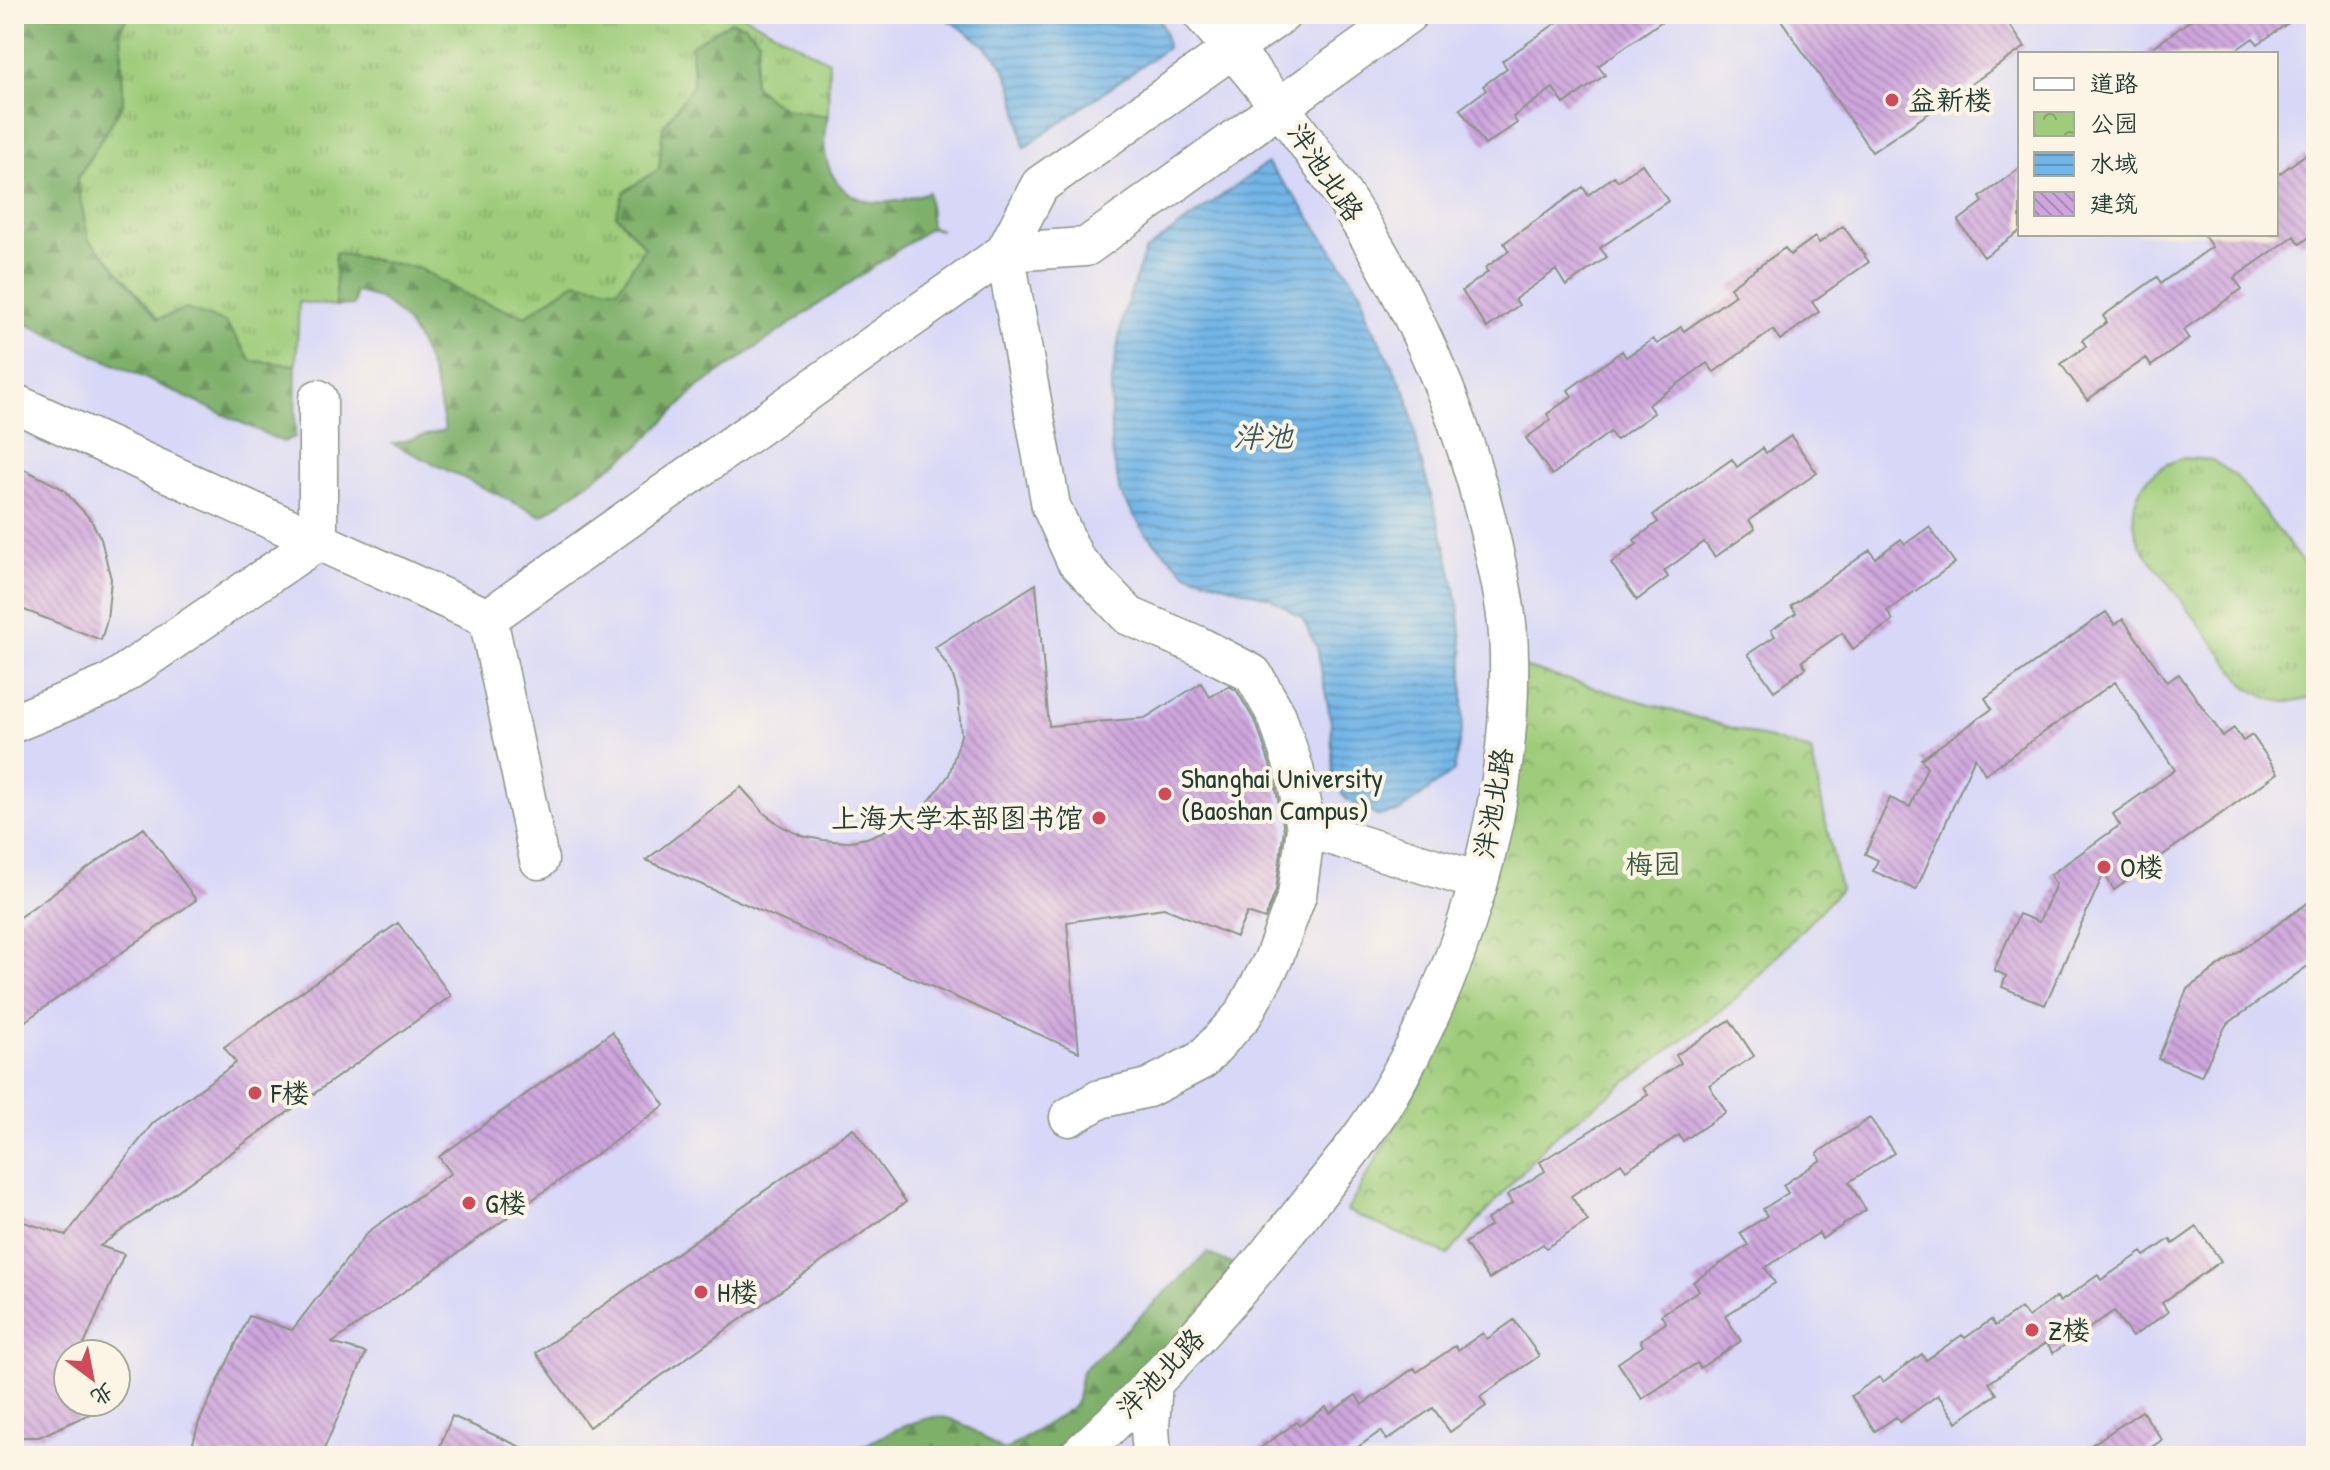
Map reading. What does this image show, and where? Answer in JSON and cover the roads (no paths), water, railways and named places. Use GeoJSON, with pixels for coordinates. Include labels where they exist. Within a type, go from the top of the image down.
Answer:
{"type":"FeatureCollection","features":[{"type":"Feature","properties":{"kind":"street","name":"泮池北路"},"geometry":{"type":"LineString","coordinates":[[1078,1456],[1153,1382],[1274,1247],[1382,1107],[1439,995],[1478,881],[1501,770],[1509,656],[1503,603],[1481,499],[1449,400],[1413,315],[1382,257],[1341,192],[1304,136],[1202,14]]}},
{"type":"Feature","properties":{"kind":"street"},"geometry":{"type":"LineString","coordinates":[[488,618],[1005,252],[1040,185],[1282,14]]}},
{"type":"Feature","properties":{"kind":"street"},"geometry":{"type":"LineString","coordinates":[[1005,252],[1086,247],[1115,226],[1269,92],[1408,14]]}},
{"type":"Feature","properties":{"kind":"street"},"geometry":{"type":"LineString","coordinates":[[1005,252],[1051,506],[1075,559],[1129,616],[1197,645],[1253,674],[1277,716],[1294,768],[1306,828],[1297,895],[1273,960],[1243,1015],[1202,1060],[1148,1088],[1100,1099],[1069,1117]]}},
{"type":"Feature","properties":{"kind":"street"},"geometry":{"type":"LineString","coordinates":[[318,399],[318,541]]}},
{"type":"Feature","properties":{"kind":"street"},"geometry":{"type":"LineString","coordinates":[[14,403],[488,618]]}},
{"type":"Feature","properties":{"kind":"street"},"geometry":{"type":"LineString","coordinates":[[14,723],[109,684],[318,541]]}},
{"type":"Feature","properties":{"kind":"street"},"geometry":{"type":"LineString","coordinates":[[488,618],[539,860]]}},
{"type":"Feature","properties":{"kind":"street"},"geometry":{"type":"LineString","coordinates":[[1306,828],[1478,881]]}},
{"type":"Feature","properties":{"kind":"street"},"geometry":{"type":"LineString","coordinates":[[1152,1456],[1153,1382]]}},
{"type":"Feature","properties":{"kind":"water"},"geometry":{"type":"Polygon","coordinates":[[[939,14],[1157,14],[1165,32],[1167,48],[1024,148],[1014,95],[1003,67],[982,44],[939,14]]]}},
{"type":"Feature","properties":{"kind":"water","name":"泮池"},"geometry":{"type":"Polygon","coordinates":[[[1267,163],[1297,199],[1362,293],[1367,316],[1408,397],[1420,457],[1448,555],[1458,604],[1463,651],[1463,722],[1454,771],[1399,812],[1377,816],[1346,799],[1333,780],[1331,722],[1317,647],[1302,618],[1270,598],[1186,573],[1146,534],[1120,493],[1111,445],[1111,386],[1123,315],[1145,251],[1267,163]]]}},
{"type":"Feature","properties":{"kind":"place","name":"益新楼"},"geometry":{"type":"Point","coordinates":[1892,100]}},
{"type":"Feature","properties":{"kind":"place","name":"Shanghai University (Baoshan Campus)"},"geometry":{"type":"Point","coordinates":[1165,794]}},
{"type":"Feature","properties":{"kind":"place","name":"上海大学本部图书馆"},"geometry":{"type":"Point","coordinates":[1099,818]}},
{"type":"Feature","properties":{"kind":"place","name":"O楼"},"geometry":{"type":"Point","coordinates":[2104,867]}},
{"type":"Feature","properties":{"kind":"place","name":"F楼"},"geometry":{"type":"Point","coordinates":[255,1093]}},
{"type":"Feature","properties":{"kind":"place","name":"G楼"},"geometry":{"type":"Point","coordinates":[469,1203]}},
{"type":"Feature","properties":{"kind":"place","name":"H楼"},"geometry":{"type":"Point","coordinates":[701,1292]}},
{"type":"Feature","properties":{"kind":"place","name":"Z楼"},"geometry":{"type":"Point","coordinates":[2032,1330]}},
{"type":"Feature","properties":{"kind":"park label","name":"梅园"},"geometry":{"type":"Point","coordinates":[1653,864]}}]}
